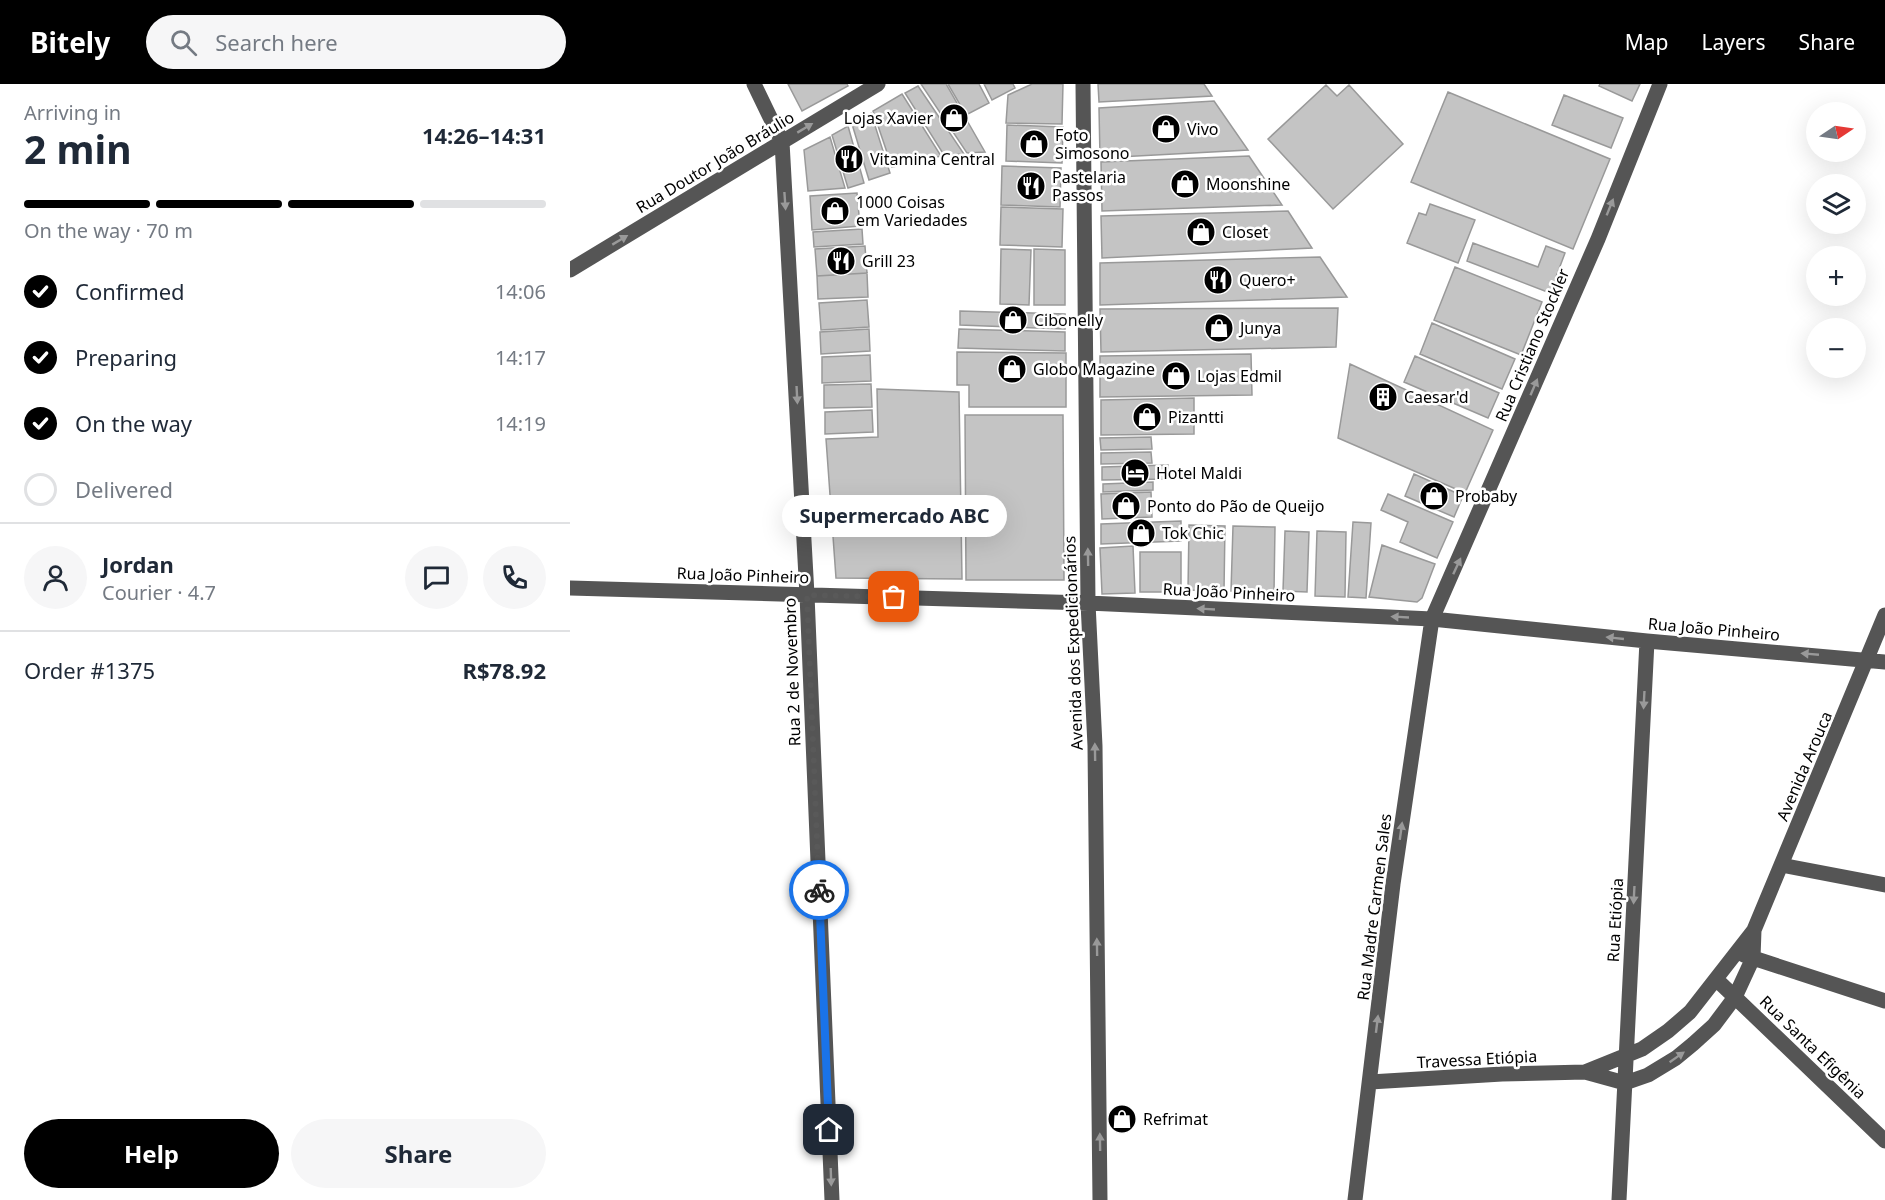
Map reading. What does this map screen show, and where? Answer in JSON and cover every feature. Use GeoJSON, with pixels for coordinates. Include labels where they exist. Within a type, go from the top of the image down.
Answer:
{"type":"FeatureCollection","features":[{"type":"Feature","properties":{"kind":"street"},"geometry":{"type":"LineString","coordinates":[[754,84],[782,142]]}},
{"type":"Feature","properties":{"kind":"street","name":"Rua Doutor João Bráulio"},"geometry":{"type":"LineString","coordinates":[[570,270],[878,84]]}},
{"type":"Feature","properties":{"kind":"street","name":"Avenida dos Expedicionários"},"geometry":{"type":"LineString","coordinates":[[1083,84],[1088,603],[1095,746],[1100,1200]]}},
{"type":"Feature","properties":{"kind":"street","name":"Rua Cristiano Stockler"},"geometry":{"type":"LineString","coordinates":[[1432,619],[1598,239],[1660,84]]}},
{"type":"Feature","properties":{"kind":"street","name":"Rua 2 de Novembro"},"geometry":{"type":"LineString","coordinates":[[782,142],[807,595],[832,1200]]}},
{"type":"Feature","properties":{"kind":"street","name":"Rua João Pinheiro"},"geometry":{"type":"LineString","coordinates":[[570,588],[1088,603],[1432,619],[1885,662]]}},
{"type":"Feature","properties":{"kind":"street","name":"Avenida Arouca"},"geometry":{"type":"LineString","coordinates":[[1627,1056],[1642,1049],[1668,1031],[1690,1012],[1754,930],[1885,615]]}},
{"type":"Feature","properties":{"kind":"street","name":"Rua Madre Carmen Sales"},"geometry":{"type":"LineString","coordinates":[[1355,1200],[1394,884],[1432,619]]}},
{"type":"Feature","properties":{"kind":"street","name":"Rua Etiópia"},"geometry":{"type":"LineString","coordinates":[[1618,1200],[1647,641]]}},
{"type":"Feature","properties":{"kind":"street"},"geometry":{"type":"LineString","coordinates":[[1781,865],[1885,885]]}},
{"type":"Feature","properties":{"kind":"street","name":"Avenida Arouca"},"geometry":{"type":"LineString","coordinates":[[1625,1083],[1648,1075],[1676,1058],[1714,1025],[1735,997],[1753,958],[1754,930]]}},
{"type":"Feature","properties":{"kind":"street"},"geometry":{"type":"LineString","coordinates":[[1736,952],[1885,1001]]}},
{"type":"Feature","properties":{"kind":"street","name":"Rua Santa Efigênia"},"geometry":{"type":"LineString","coordinates":[[1717,980],[1885,1141]]}},
{"type":"Feature","properties":{"kind":"street","name":"Travessa Etiópia"},"geometry":{"type":"LineString","coordinates":[[1585,1072],[1627,1056]]}},
{"type":"Feature","properties":{"kind":"street","name":"Travessa Etiópia"},"geometry":{"type":"LineString","coordinates":[[1370,1082],[1502,1074],[1585,1072],[1625,1083]]}},
{"type":"Feature","properties":{"kind":"building"},"geometry":{"type":"Polygon","coordinates":[[[788,84],[847,84],[848,86],[802,111],[788,84]]]}},
{"type":"Feature","properties":{"kind":"building","name":"Lojas Xavier"},"geometry":{"type":"Polygon","coordinates":[[[921,84],[946,84],[985,152],[967,153],[921,84]]]}},
{"type":"Feature","properties":{"kind":"building"},"geometry":{"type":"Polygon","coordinates":[[[948,84],[979,84],[989,103],[966,115],[948,84]]]}},
{"type":"Feature","properties":{"kind":"building"},"geometry":{"type":"Polygon","coordinates":[[[984,84],[1013,84],[1015,88],[992,100],[984,84]]]}},
{"type":"Feature","properties":{"kind":"building"},"geometry":{"type":"Polygon","coordinates":[[[1032,84],[1063,84],[1062,124],[1006,123],[1008,95],[1032,84]]]}},
{"type":"Feature","properties":{"kind":"building"},"geometry":{"type":"Polygon","coordinates":[[[1098,84],[1204,84],[1212,96],[1099,102],[1098,84]]]}},
{"type":"Feature","properties":{"kind":"building"},"geometry":{"type":"Polygon","coordinates":[[[1600,84],[1640,84],[1632,101],[1599,86],[1600,84]]]}},
{"type":"Feature","properties":{"kind":"building"},"geometry":{"type":"Polygon","coordinates":[[[1326,85],[1337,96],[1349,85],[1403,144],[1333,209],[1268,139],[1326,85]]]}},
{"type":"Feature","properties":{"kind":"building"},"geometry":{"type":"Polygon","coordinates":[[[918,86],[964,154],[944,155],[905,93],[918,86]]]}},
{"type":"Feature","properties":{"kind":"building"},"geometry":{"type":"Polygon","coordinates":[[[1448,92],[1610,159],[1573,249],[1411,182],[1448,92]]]}},
{"type":"Feature","properties":{"kind":"building"},"geometry":{"type":"Polygon","coordinates":[[[902,94],[941,156],[892,167],[873,111],[902,94]]]}},
{"type":"Feature","properties":{"kind":"building"},"geometry":{"type":"Polygon","coordinates":[[[1564,95],[1623,118],[1611,148],[1552,125],[1564,95]]]}},
{"type":"Feature","properties":{"kind":"building","name":"Vivo"},"geometry":{"type":"Polygon","coordinates":[[[1214,101],[1248,150],[1100,158],[1099,108],[1214,101]]]}},
{"type":"Feature","properties":{"kind":"building"},"geometry":{"type":"Polygon","coordinates":[[[871,113],[890,173],[869,180],[852,124],[871,113]]]}},
{"type":"Feature","properties":{"kind":"building","name":"Foto Simosono"},"geometry":{"type":"Polygon","coordinates":[[[1007,125],[1063,127],[1062,163],[1006,161],[1007,125]]]}},
{"type":"Feature","properties":{"kind":"building","name":"Vitamina Central"},"geometry":{"type":"Polygon","coordinates":[[[848,126],[864,183],[848,188],[832,135],[848,126]]]}},
{"type":"Feature","properties":{"kind":"building"},"geometry":{"type":"Polygon","coordinates":[[[830,137],[845,188],[808,191],[804,150],[830,137]]]}},
{"type":"Feature","properties":{"kind":"building","name":"Moonshine"},"geometry":{"type":"Polygon","coordinates":[[[1249,156],[1282,205],[1102,211],[1101,162],[1249,156]]]}},
{"type":"Feature","properties":{"kind":"building","name":"Pastelaria Passos"},"geometry":{"type":"Polygon","coordinates":[[[1002,166],[1061,168],[1060,207],[1001,205],[1002,166]]]}},
{"type":"Feature","properties":{"kind":"building","name":"1000 Coisas em Variedades"},"geometry":{"type":"Polygon","coordinates":[[[857,193],[860,226],[812,230],[810,196],[857,193]]]}},
{"type":"Feature","properties":{"kind":"building"},"geometry":{"type":"Polygon","coordinates":[[[1430,204],[1475,220],[1458,263],[1407,243],[1419,213],[1426,215],[1430,204]]]}},
{"type":"Feature","properties":{"kind":"building"},"geometry":{"type":"Polygon","coordinates":[[[1001,207],[1063,209],[1062,247],[1000,245],[1001,207]]]}},
{"type":"Feature","properties":{"kind":"building","name":"Closet"},"geometry":{"type":"Polygon","coordinates":[[[1288,211],[1312,248],[1102,258],[1101,216],[1288,211]]]}},
{"type":"Feature","properties":{"kind":"building"},"geometry":{"type":"Polygon","coordinates":[[[862,229],[863,244],[814,247],[813,232],[862,229]]]}},
{"type":"Feature","properties":{"kind":"building"},"geometry":{"type":"Polygon","coordinates":[[[1473,243],[1538,267],[1546,246],[1565,253],[1550,293],[1467,261],[1473,243]]]}},
{"type":"Feature","properties":{"kind":"building","name":"Grill 23"},"geometry":{"type":"Polygon","coordinates":[[[865,246],[867,273],[817,276],[815,249],[865,246]]]}},
{"type":"Feature","properties":{"kind":"building"},"geometry":{"type":"Polygon","coordinates":[[[1001,249],[1031,250],[1029,305],[1000,304],[1001,249]]]}},
{"type":"Feature","properties":{"kind":"building"},"geometry":{"type":"Polygon","coordinates":[[[1034,249],[1065,250],[1065,305],[1034,305],[1034,249]]]}},
{"type":"Feature","properties":{"kind":"building","name":"Quero+"},"geometry":{"type":"Polygon","coordinates":[[[1320,257],[1347,297],[1100,305],[1100,263],[1320,257]]]}},
{"type":"Feature","properties":{"kind":"building"},"geometry":{"type":"Polygon","coordinates":[[[1455,267],[1542,302],[1521,355],[1434,320],[1455,267]]]}},
{"type":"Feature","properties":{"kind":"building"},"geometry":{"type":"Polygon","coordinates":[[[867,273],[868,297],[818,299],[817,276],[867,273]]]}},
{"type":"Feature","properties":{"kind":"building"},"geometry":{"type":"Polygon","coordinates":[[[867,300],[869,327],[821,330],[819,303],[867,300]]]}},
{"type":"Feature","properties":{"kind":"building","name":"Junya"},"geometry":{"type":"Polygon","coordinates":[[[1338,308],[1336,347],[1101,352],[1100,309],[1338,308]]]}},
{"type":"Feature","properties":{"kind":"building","name":"Cibonelly"},"geometry":{"type":"Polygon","coordinates":[[[960,311],[1065,314],[1065,329],[960,325],[960,311]]]}},
{"type":"Feature","properties":{"kind":"building"},"geometry":{"type":"Polygon","coordinates":[[[1432,323],[1515,359],[1502,389],[1420,354],[1432,323]]]}},
{"type":"Feature","properties":{"kind":"building"},"geometry":{"type":"Polygon","coordinates":[[[869,329],[870,351],[821,354],[820,332],[869,329]]]}},
{"type":"Feature","properties":{"kind":"building"},"geometry":{"type":"Polygon","coordinates":[[[959,329],[1065,332],[1065,351],[958,348],[959,329]]]}},
{"type":"Feature","properties":{"kind":"building","name":"Globo Magazine"},"geometry":{"type":"Polygon","coordinates":[[[957,352],[1066,353],[1066,407],[969,407],[969,385],[957,385],[957,352]]]}},
{"type":"Feature","properties":{"kind":"building","name":"Lojas Edmil"},"geometry":{"type":"Polygon","coordinates":[[[1251,354],[1252,395],[1100,397],[1100,356],[1251,354]]]}},
{"type":"Feature","properties":{"kind":"building"},"geometry":{"type":"Polygon","coordinates":[[[870,355],[871,381],[822,383],[822,357],[870,355]]]}},
{"type":"Feature","properties":{"kind":"building"},"geometry":{"type":"Polygon","coordinates":[[[1415,356],[1499,393],[1488,418],[1404,382],[1415,356]]]}},
{"type":"Feature","properties":{"kind":"building","name":"Caesar'd"},"geometry":{"type":"Polygon","coordinates":[[[1350,364],[1493,430],[1465,493],[1338,438],[1350,364]]]}},
{"type":"Feature","properties":{"kind":"building"},"geometry":{"type":"Polygon","coordinates":[[[871,384],[872,407],[824,408],[824,385],[871,384]]]}},
{"type":"Feature","properties":{"kind":"building"},"geometry":{"type":"Polygon","coordinates":[[[877,389],[959,392],[962,579],[836,578],[826,439],[878,437],[877,389]]]}},
{"type":"Feature","properties":{"kind":"building","name":"Pizantti"},"geometry":{"type":"Polygon","coordinates":[[[1194,398],[1194,434],[1101,435],[1101,400],[1194,398]]]}},
{"type":"Feature","properties":{"kind":"building"},"geometry":{"type":"Polygon","coordinates":[[[872,410],[873,432],[825,434],[825,412],[872,410]]]}},
{"type":"Feature","properties":{"kind":"building"},"geometry":{"type":"Polygon","coordinates":[[[965,415],[1063,415],[1064,580],[966,580],[965,415]]]}},
{"type":"Feature","properties":{"kind":"building"},"geometry":{"type":"Polygon","coordinates":[[[1151,437],[1152,449],[1101,450],[1100,438],[1151,437]]]}},
{"type":"Feature","properties":{"kind":"building"},"geometry":{"type":"Polygon","coordinates":[[[1151,452],[1152,463],[1101,464],[1101,453],[1151,452]]]}},
{"type":"Feature","properties":{"kind":"building","name":"Hotel Maldi"},"geometry":{"type":"Polygon","coordinates":[[[1168,465],[1168,479],[1102,480],[1102,467],[1168,465]]]}},
{"type":"Feature","properties":{"kind":"building","name":"Probaby"},"geometry":{"type":"Polygon","coordinates":[[[1414,474],[1463,496],[1454,517],[1405,496],[1414,474]]]}},
{"type":"Feature","properties":{"kind":"building"},"geometry":{"type":"Polygon","coordinates":[[[1153,482],[1153,490],[1103,492],[1103,484],[1153,482]]]}},
{"type":"Feature","properties":{"kind":"building","name":"Ponto do Pão de Queijo"},"geometry":{"type":"Polygon","coordinates":[[[1151,492],[1152,517],[1102,519],[1101,494],[1151,492]]]}},
{"type":"Feature","properties":{"kind":"building"},"geometry":{"type":"Polygon","coordinates":[[[1388,494],[1453,522],[1437,558],[1400,542],[1408,522],[1381,510],[1388,494]]]}},
{"type":"Feature","properties":{"kind":"building","name":"Tok Chic"},"geometry":{"type":"Polygon","coordinates":[[[1181,521],[1181,541],[1101,544],[1101,524],[1181,521]]]}},
{"type":"Feature","properties":{"kind":"building"},"geometry":{"type":"Polygon","coordinates":[[[1353,522],[1371,523],[1366,598],[1348,597],[1353,522]]]}},
{"type":"Feature","properties":{"kind":"building"},"geometry":{"type":"Polygon","coordinates":[[[1189,525],[1225,526],[1224,591],[1188,590],[1189,525]]]}},
{"type":"Feature","properties":{"kind":"building"},"geometry":{"type":"Polygon","coordinates":[[[1233,526],[1275,527],[1274,592],[1231,591],[1233,526]]]}},
{"type":"Feature","properties":{"kind":"building"},"geometry":{"type":"Polygon","coordinates":[[[1285,531],[1309,532],[1307,592],[1283,591],[1285,531]]]}},
{"type":"Feature","properties":{"kind":"building"},"geometry":{"type":"Polygon","coordinates":[[[1317,531],[1346,532],[1345,597],[1315,596],[1317,531]]]}},
{"type":"Feature","properties":{"kind":"building"},"geometry":{"type":"Polygon","coordinates":[[[1382,545],[1435,564],[1422,598],[1417,602],[1369,597],[1382,545]]]}},
{"type":"Feature","properties":{"kind":"building"},"geometry":{"type":"Polygon","coordinates":[[[1133,546],[1135,593],[1102,594],[1100,548],[1133,546]]]}},
{"type":"Feature","properties":{"kind":"building"},"geometry":{"type":"Polygon","coordinates":[[[1140,552],[1181,552],[1181,592],[1140,592],[1140,552]]]}},
{"type":"Feature","properties":{"kind":"way so far"},"geometry":{"type":"LineString","coordinates":[[819,890],[807,595],[894,597]]}},
{"type":"Feature","properties":{"kind":"place","name":"Lojas Xavier"},"geometry":{"type":"Point","coordinates":[954,118]}},
{"type":"Feature","properties":{"kind":"place","name":"Vivo"},"geometry":{"type":"Point","coordinates":[1166,129]}},
{"type":"Feature","properties":{"kind":"place","name":"Foto Simosono"},"geometry":{"type":"Point","coordinates":[1034,144]}},
{"type":"Feature","properties":{"kind":"place","name":"Vitamina Central"},"geometry":{"type":"Point","coordinates":[849,159]}},
{"type":"Feature","properties":{"kind":"place","name":"Moonshine"},"geometry":{"type":"Point","coordinates":[1185,184]}},
{"type":"Feature","properties":{"kind":"place","name":"Pastelaria Passos"},"geometry":{"type":"Point","coordinates":[1031,186]}},
{"type":"Feature","properties":{"kind":"place","name":"1000 Coisas em Variedades"},"geometry":{"type":"Point","coordinates":[835,211]}},
{"type":"Feature","properties":{"kind":"place","name":"Closet"},"geometry":{"type":"Point","coordinates":[1201,232]}},
{"type":"Feature","properties":{"kind":"place","name":"Grill 23"},"geometry":{"type":"Point","coordinates":[841,261]}},
{"type":"Feature","properties":{"kind":"place","name":"Quero+"},"geometry":{"type":"Point","coordinates":[1218,280]}},
{"type":"Feature","properties":{"kind":"place","name":"Cibonelly"},"geometry":{"type":"Point","coordinates":[1013,320]}},
{"type":"Feature","properties":{"kind":"place","name":"Junya"},"geometry":{"type":"Point","coordinates":[1219,328]}},
{"type":"Feature","properties":{"kind":"place","name":"Globo Magazine"},"geometry":{"type":"Point","coordinates":[1012,369]}},
{"type":"Feature","properties":{"kind":"place","name":"Lojas Edmil"},"geometry":{"type":"Point","coordinates":[1176,376]}},
{"type":"Feature","properties":{"kind":"place","name":"Caesar'd"},"geometry":{"type":"Point","coordinates":[1383,397]}},
{"type":"Feature","properties":{"kind":"place","name":"Pizantti"},"geometry":{"type":"Point","coordinates":[1147,417]}},
{"type":"Feature","properties":{"kind":"place","name":"Hotel Maldi"},"geometry":{"type":"Point","coordinates":[1135,473]}},
{"type":"Feature","properties":{"kind":"place","name":"Probaby"},"geometry":{"type":"Point","coordinates":[1434,496]}},
{"type":"Feature","properties":{"kind":"place","name":"Ponto do Pão de Queijo"},"geometry":{"type":"Point","coordinates":[1126,506]}},
{"type":"Feature","properties":{"kind":"place","name":"Tok Chic"},"geometry":{"type":"Point","coordinates":[1141,533]}},
{"type":"Feature","properties":{"kind":"place","name":"Supermercado ABC"},"geometry":{"type":"Point","coordinates":[894,597]}},
{"type":"Feature","properties":{"kind":"place","name":"Refrimat"},"geometry":{"type":"Point","coordinates":[1122,1119]}},
{"type":"Feature","properties":{"kind":"route"},"geometry":{"type":"LineString","coordinates":[[819,890],[829,1130]]}}]}
